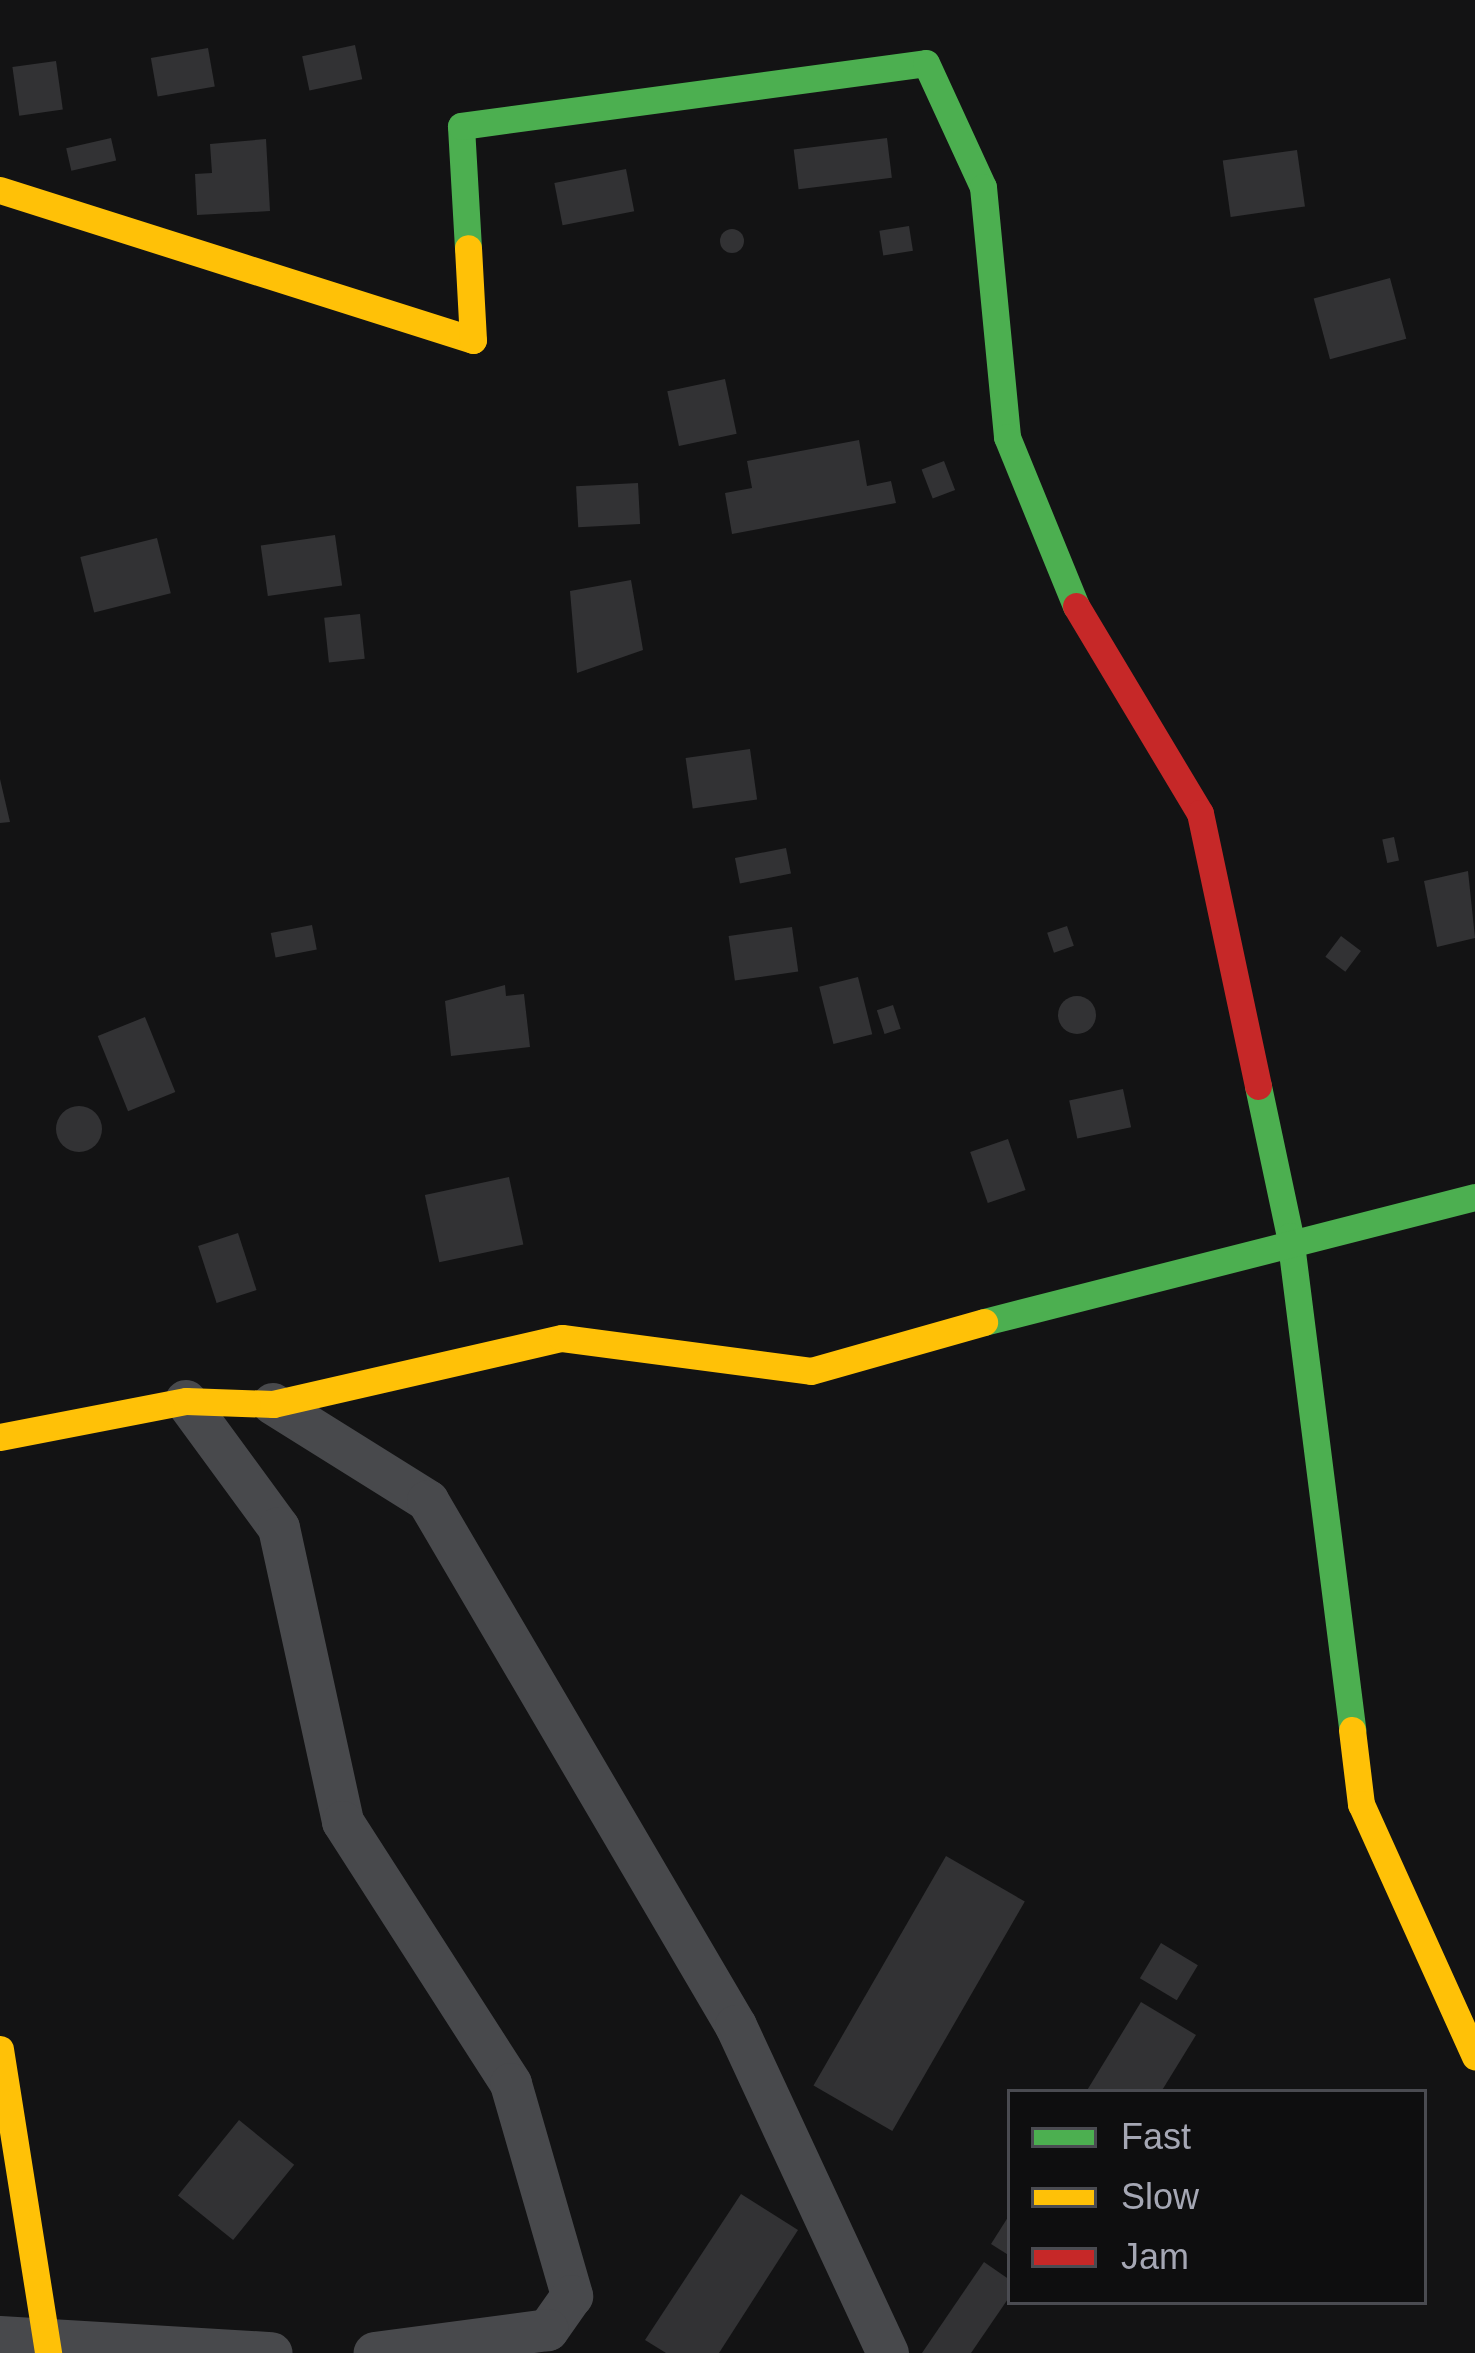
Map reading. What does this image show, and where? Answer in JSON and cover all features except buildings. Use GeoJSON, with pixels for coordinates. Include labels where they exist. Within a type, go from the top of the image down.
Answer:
{"type":"FeatureCollection","features":[{"type":"Feature","properties":{"kind":"street"},"geometry":{"type":"LineString","coordinates":[[0,190],[473,340],[461,126],[926,63],[982,187],[1007,437],[1068,593],[1200,813],[1290,1236],[1361,1804],[1475,2056]]}},
{"type":"Feature","properties":{"kind":"street"},"geometry":{"type":"LineString","coordinates":[[0,1437],[186,1402],[273,1404],[562,1338],[811,1371],[1290,1236],[1475,1197]]}},
{"type":"Feature","properties":{"kind":"street"},"geometry":{"type":"LineString","coordinates":[[186,1402],[280,1528],[343,1822],[512,2084],[572,2296],[548,2330],[376,2353]]}},
{"type":"Feature","properties":{"kind":"street"},"geometry":{"type":"LineString","coordinates":[[273,1404],[428,1501],[736,2026],[888,2353]]}},
{"type":"Feature","properties":{"kind":"street"},"geometry":{"type":"LineString","coordinates":[[0,2049],[47,2348]]}},
{"type":"Feature","properties":{"kind":"street"},"geometry":{"type":"LineString","coordinates":[[0,2337],[47,2348],[272,2353]]}},
{"type":"Feature","properties":{"kind":"traffic: fast"},"geometry":{"type":"LineString","coordinates":[[468,248],[461,126],[926,63],[983,187],[1007,437],[1076,606]]}},
{"type":"Feature","properties":{"kind":"traffic: fast"},"geometry":{"type":"LineString","coordinates":[[1258,1086],[1290,1236],[1352,1730]]}},
{"type":"Feature","properties":{"kind":"traffic: fast"},"geometry":{"type":"LineString","coordinates":[[984,1322],[1475,1197]]}},
{"type":"Feature","properties":{"kind":"traffic: slow"},"geometry":{"type":"LineString","coordinates":[[0,190],[473,340],[468,248]]}},
{"type":"Feature","properties":{"kind":"traffic: slow"},"geometry":{"type":"LineString","coordinates":[[0,1437],[186,1401],[273,1404],[562,1338],[811,1371],[984,1322]]}},
{"type":"Feature","properties":{"kind":"traffic: slow"},"geometry":{"type":"LineString","coordinates":[[1352,1730],[1361,1804],[1475,2057]]}},
{"type":"Feature","properties":{"kind":"traffic: slow"},"geometry":{"type":"LineString","coordinates":[[0,2049],[48,2353]]}},
{"type":"Feature","properties":{"kind":"traffic: jam"},"geometry":{"type":"LineString","coordinates":[[1076,606],[1200,813],[1258,1086]]}}]}
